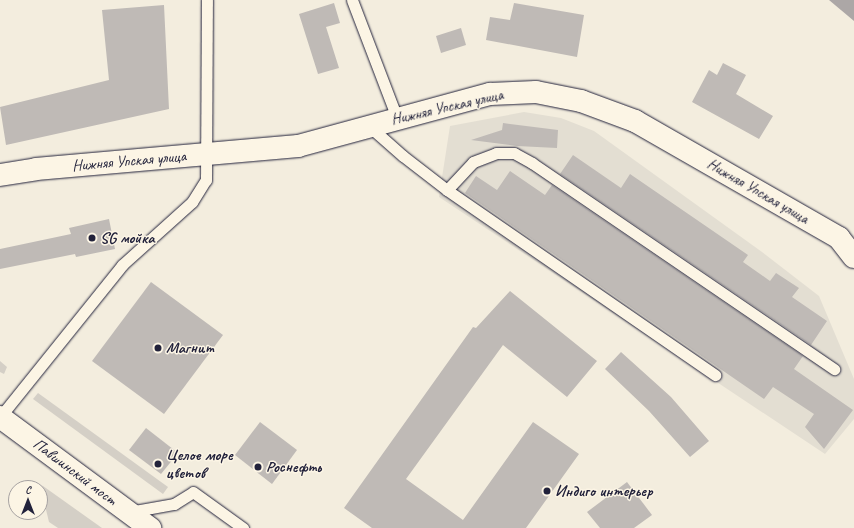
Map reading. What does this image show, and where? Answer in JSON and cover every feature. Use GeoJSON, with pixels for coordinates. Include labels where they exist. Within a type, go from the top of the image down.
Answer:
{"type":"FeatureCollection","features":[{"type":"Feature","properties":{"kind":"street","name":"Нижняя Упская улица"},"geometry":{"type":"LineString","coordinates":[[0,175],[36,169],[298,146],[368,125],[490,94],[536,92],[581,101],[635,121],[838,238],[854,257]]}},
{"type":"Feature","properties":{"kind":"street","name":"Павшинский мост"},"geometry":{"type":"LineString","coordinates":[[0,417],[150,528]]}},
{"type":"Feature","properties":{"kind":"lane"},"geometry":{"type":"LineString","coordinates":[[0,417],[122,265],[192,202],[206,180],[207,0]]}},
{"type":"Feature","properties":{"kind":"lane"},"geometry":{"type":"LineString","coordinates":[[352,0],[396,118]]}},
{"type":"Feature","properties":{"kind":"lane"},"geometry":{"type":"LineString","coordinates":[[368,125],[403,156],[447,190],[715,375]]}},
{"type":"Feature","properties":{"kind":"lane"},"geometry":{"type":"LineString","coordinates":[[447,190],[473,162],[496,153],[514,153],[532,163],[834,370]]}},
{"type":"Feature","properties":{"kind":"lane"},"geometry":{"type":"LineString","coordinates":[[128,512],[174,504],[193,492],[243,528]]}},
{"type":"Feature","properties":{"kind":"shaded area"},"geometry":{"type":"Polygon","coordinates":[[[829,0],[854,0],[854,21],[829,0]]]}},
{"type":"Feature","properties":{"kind":"shaded area"},"geometry":{"type":"Polygon","coordinates":[[[524,112],[561,118],[594,131],[762,252],[819,296],[854,379],[854,419],[825,454],[439,197],[450,126],[524,112]]]}},
{"type":"Feature","properties":{"kind":"shaded area"},"geometry":{"type":"Polygon","coordinates":[[[0,361],[7,367],[4,374],[0,372],[0,361]]]}},
{"type":"Feature","properties":{"kind":"shaded area"},"geometry":{"type":"Polygon","coordinates":[[[38,393],[168,487],[163,494],[33,399],[38,393]]]}},
{"type":"Feature","properties":{"kind":"shaded area"},"geometry":{"type":"Polygon","coordinates":[[[48,490],[102,528],[58,528],[49,522],[48,490]]]}},
{"type":"Feature","properties":{"kind":"building"},"geometry":{"type":"Polygon","coordinates":[[[334,3],[340,23],[326,27],[339,68],[318,74],[299,14],[334,3]]]}},
{"type":"Feature","properties":{"kind":"building"},"geometry":{"type":"Polygon","coordinates":[[[514,3],[584,15],[577,57],[486,40],[490,17],[510,20],[514,3]]]}},
{"type":"Feature","properties":{"kind":"building"},"geometry":{"type":"Polygon","coordinates":[[[164,5],[169,109],[6,145],[0,107],[109,80],[102,10],[164,5]]]}},
{"type":"Feature","properties":{"kind":"building"},"geometry":{"type":"Polygon","coordinates":[[[461,28],[466,45],[441,53],[436,36],[461,28]]]}},
{"type":"Feature","properties":{"kind":"building"},"geometry":{"type":"Polygon","coordinates":[[[723,63],[746,75],[736,94],[773,116],[759,139],[692,102],[709,70],[717,75],[723,63]]]}},
{"type":"Feature","properties":{"kind":"building"},"geometry":{"type":"Polygon","coordinates":[[[503,123],[558,130],[557,148],[517,146],[471,140],[502,130],[503,123]]]}},
{"type":"Feature","properties":{"kind":"building"},"geometry":{"type":"Polygon","coordinates":[[[573,155],[621,188],[630,174],[748,255],[743,262],[770,281],[776,273],[799,288],[792,297],[827,321],[811,345],[560,174],[573,155]]]}},
{"type":"Feature","properties":{"kind":"building"},"geometry":{"type":"Polygon","coordinates":[[[510,171],[545,195],[552,185],[803,356],[794,369],[853,410],[824,449],[805,427],[814,414],[773,387],[764,399],[465,193],[476,176],[497,190],[510,171]]]}},
{"type":"Feature","properties":{"kind":"building"},"geometry":{"type":"Polygon","coordinates":[[[109,219],[115,249],[76,257],[75,254],[0,269],[0,249],[71,234],[69,228],[109,219]]]}},
{"type":"Feature","properties":{"kind":"building","name":"Магнит"},"geometry":{"type":"Polygon","coordinates":[[[151,282],[223,335],[164,414],[92,361],[151,282]]]}},
{"type":"Feature","properties":{"kind":"building"},"geometry":{"type":"Polygon","coordinates":[[[510,291],[597,361],[567,397],[503,345],[406,479],[463,520],[533,422],[579,454],[526,528],[372,528],[344,508],[473,327],[476,328],[510,291]]]}},
{"type":"Feature","properties":{"kind":"building"},"geometry":{"type":"Polygon","coordinates":[[[621,352],[671,397],[709,441],[690,457],[649,411],[605,369],[621,352]]]}},
{"type":"Feature","properties":{"kind":"building"},"geometry":{"type":"Polygon","coordinates":[[[260,422],[297,450],[272,484],[235,455],[260,422]]]}},
{"type":"Feature","properties":{"kind":"building","name":"Целое море цветов"},"geometry":{"type":"Polygon","coordinates":[[[146,428],[178,453],[161,474],[129,450],[146,428]]]}},
{"type":"Feature","properties":{"kind":"building"},"geometry":{"type":"Polygon","coordinates":[[[627,482],[652,515],[634,528],[600,528],[587,512],[627,482]]]}},
{"type":"Feature","properties":{"kind":"place","name":"SG мойка"},"geometry":{"type":"Point","coordinates":[92,238]}},
{"type":"Feature","properties":{"kind":"place","name":"Магнит"},"geometry":{"type":"Point","coordinates":[158,348]}},
{"type":"Feature","properties":{"kind":"place","name":"Целое море цветов"},"geometry":{"type":"Point","coordinates":[158,464]}},
{"type":"Feature","properties":{"kind":"place","name":"Роснефть"},"geometry":{"type":"Point","coordinates":[258,467]}},
{"type":"Feature","properties":{"kind":"place","name":"Индиго интерьер"},"geometry":{"type":"Point","coordinates":[547,491]}}]}
